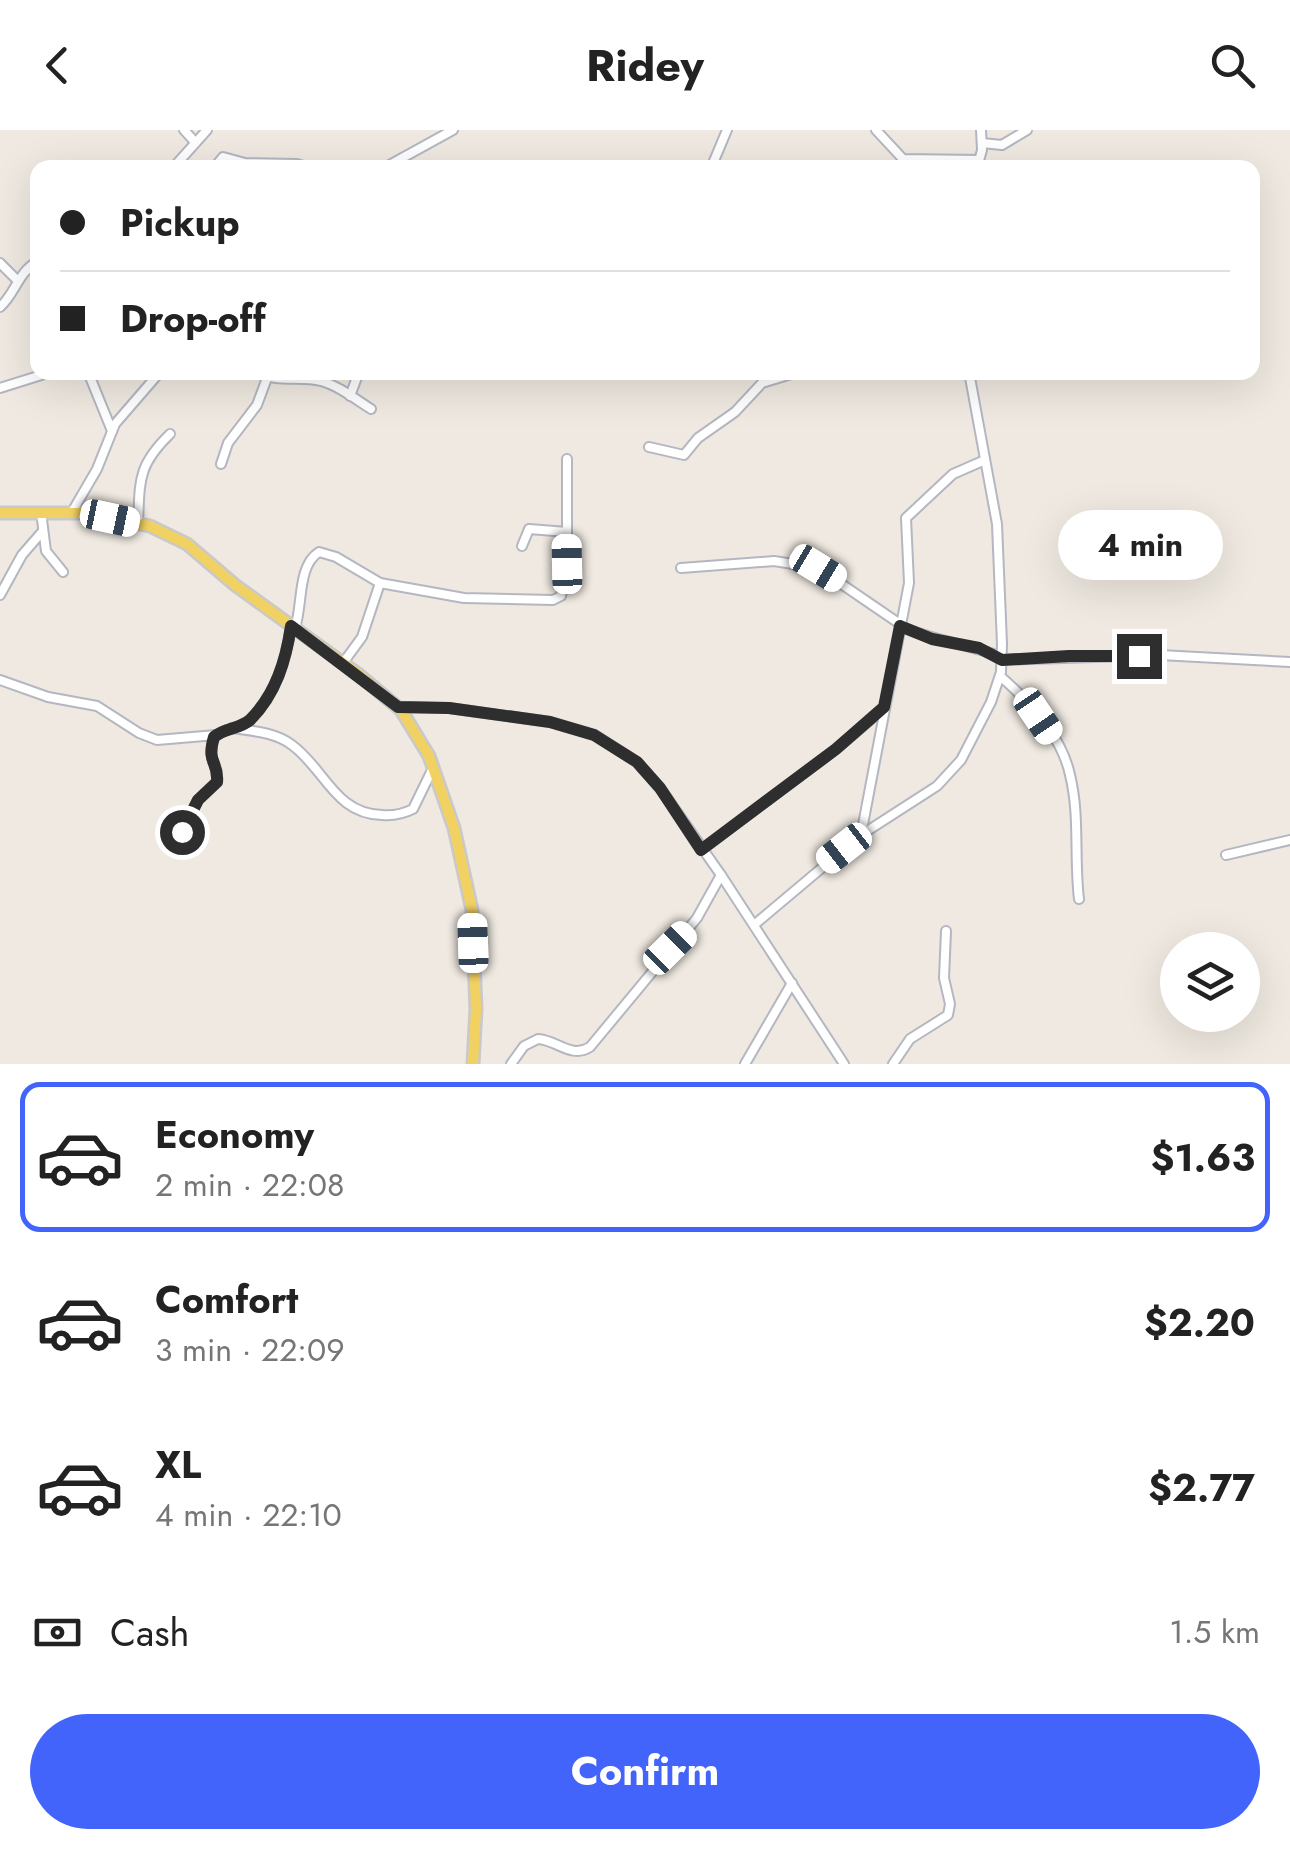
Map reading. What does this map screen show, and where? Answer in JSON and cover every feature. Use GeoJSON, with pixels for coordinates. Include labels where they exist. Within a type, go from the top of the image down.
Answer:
{"type":"FeatureCollection","features":[{"type":"Feature","properties":{"kind":"main road"},"geometry":{"type":"LineString","coordinates":[[0,513],[72,512],[150,526],[186,544],[398,707],[433,768],[454,828],[472,910],[476,1009],[473,1064]]}},
{"type":"Feature","properties":{"kind":"street"},"geometry":{"type":"LineString","coordinates":[[184,130],[195,142]]}},
{"type":"Feature","properties":{"kind":"street"},"geometry":{"type":"LineString","coordinates":[[180,160],[206,130]]}},
{"type":"Feature","properties":{"kind":"street"},"geometry":{"type":"LineString","coordinates":[[399,160],[453,130]]}},
{"type":"Feature","properties":{"kind":"street"},"geometry":{"type":"LineString","coordinates":[[714,160],[727,130]]}},
{"type":"Feature","properties":{"kind":"street"},"geometry":{"type":"LineString","coordinates":[[876,130],[902,159],[917,160]]}},
{"type":"Feature","properties":{"kind":"street"},"geometry":{"type":"LineString","coordinates":[[979,160],[981,130]]}},
{"type":"Feature","properties":{"kind":"street"},"geometry":{"type":"LineString","coordinates":[[982,143],[1002,145],[1028,130]]}},
{"type":"Feature","properties":{"kind":"street"},"geometry":{"type":"LineString","coordinates":[[0,263],[17,280]]}},
{"type":"Feature","properties":{"kind":"street"},"geometry":{"type":"LineString","coordinates":[[0,307],[17,280],[30,268]]}},
{"type":"Feature","properties":{"kind":"street"},"geometry":{"type":"LineString","coordinates":[[0,388],[30,379]]}},
{"type":"Feature","properties":{"kind":"street"},"geometry":{"type":"LineString","coordinates":[[91,380],[112,431]]}},
{"type":"Feature","properties":{"kind":"street"},"geometry":{"type":"LineString","coordinates":[[72,512],[97,469],[112,431],[152,380]]}},
{"type":"Feature","properties":{"kind":"street"},"geometry":{"type":"LineString","coordinates":[[221,464],[234,433],[257,405],[266,380]]}},
{"type":"Feature","properties":{"kind":"street"},"geometry":{"type":"LineString","coordinates":[[316,380],[372,408]]}},
{"type":"Feature","properties":{"kind":"street"},"geometry":{"type":"LineString","coordinates":[[350,396],[357,380]]}},
{"type":"Feature","properties":{"kind":"street"},"geometry":{"type":"LineString","coordinates":[[649,447],[684,456],[698,438],[747,402],[762,383],[772,380]]}},
{"type":"Feature","properties":{"kind":"street"},"geometry":{"type":"LineString","coordinates":[[754,925],[860,835],[937,786],[976,736],[1000,676],[996,506],[970,380]]}},
{"type":"Feature","properties":{"kind":"street"},"geometry":{"type":"LineString","coordinates":[[138,524],[140,473],[170,434]]}},
{"type":"Feature","properties":{"kind":"street"},"geometry":{"type":"LineString","coordinates":[[0,680],[48,697],[97,706],[139,734],[158,740],[216,735],[250,719],[278,678],[301,607],[304,573],[314,554],[327,554],[380,583],[464,598],[553,600],[561,596],[567,459]]}},
{"type":"Feature","properties":{"kind":"street"},"geometry":{"type":"LineString","coordinates":[[860,835],[909,583],[906,518],[953,474],[985,460]]}},
{"type":"Feature","properties":{"kind":"street"},"geometry":{"type":"LineString","coordinates":[[41,512],[46,551],[63,572]]}},
{"type":"Feature","properties":{"kind":"street"},"geometry":{"type":"LineString","coordinates":[[522,546],[529,529],[566,532]]}},
{"type":"Feature","properties":{"kind":"street"},"geometry":{"type":"LineString","coordinates":[[0,595],[22,555],[42,532]]}},
{"type":"Feature","properties":{"kind":"street"},"geometry":{"type":"LineString","coordinates":[[681,568],[774,561],[818,568],[900,625],[932,639],[979,648],[1002,659],[1160,656],[1290,662]]}},
{"type":"Feature","properties":{"kind":"street"},"geometry":{"type":"LineString","coordinates":[[343,663],[362,637],[380,583]]}},
{"type":"Feature","properties":{"kind":"street"},"geometry":{"type":"LineString","coordinates":[[1000,676],[1038,716],[1061,750],[1070,775],[1079,899]]}},
{"type":"Feature","properties":{"kind":"street"},"geometry":{"type":"LineString","coordinates":[[398,707],[449,708],[550,722],[594,735],[637,762],[721,875],[844,1064]]}},
{"type":"Feature","properties":{"kind":"street"},"geometry":{"type":"LineString","coordinates":[[701,850],[836,749],[884,707]]}},
{"type":"Feature","properties":{"kind":"street"},"geometry":{"type":"LineString","coordinates":[[232,728],[278,736],[294,746],[324,783],[350,807],[366,814],[396,815],[413,810],[433,768]]}},
{"type":"Feature","properties":{"kind":"street"},"geometry":{"type":"LineString","coordinates":[[182,832],[198,800],[217,782],[210,757],[216,735]]}},
{"type":"Feature","properties":{"kind":"street"},"geometry":{"type":"LineString","coordinates":[[1226,855],[1290,840]]}},
{"type":"Feature","properties":{"kind":"street"},"geometry":{"type":"LineString","coordinates":[[511,1064],[524,1046],[538,1039],[568,1050],[583,1052],[590,1047],[697,918],[721,875]]}},
{"type":"Feature","properties":{"kind":"street"},"geometry":{"type":"LineString","coordinates":[[892,1064],[910,1038],[948,1014],[946,931]]}},
{"type":"Feature","properties":{"kind":"street"},"geometry":{"type":"LineString","coordinates":[[745,1064],[792,983]]}},
{"type":"Feature","properties":{"kind":"route"},"geometry":{"type":"LineString","coordinates":[[182,832],[198,800],[217,782],[210,757],[214,737],[250,719],[286,660],[291,626],[398,707],[449,708],[550,722],[594,735],[637,762],[660,788],[701,850],[836,749],[884,707],[900,626],[946,643],[979,648],[1002,660],[1139,656]]}}]}
